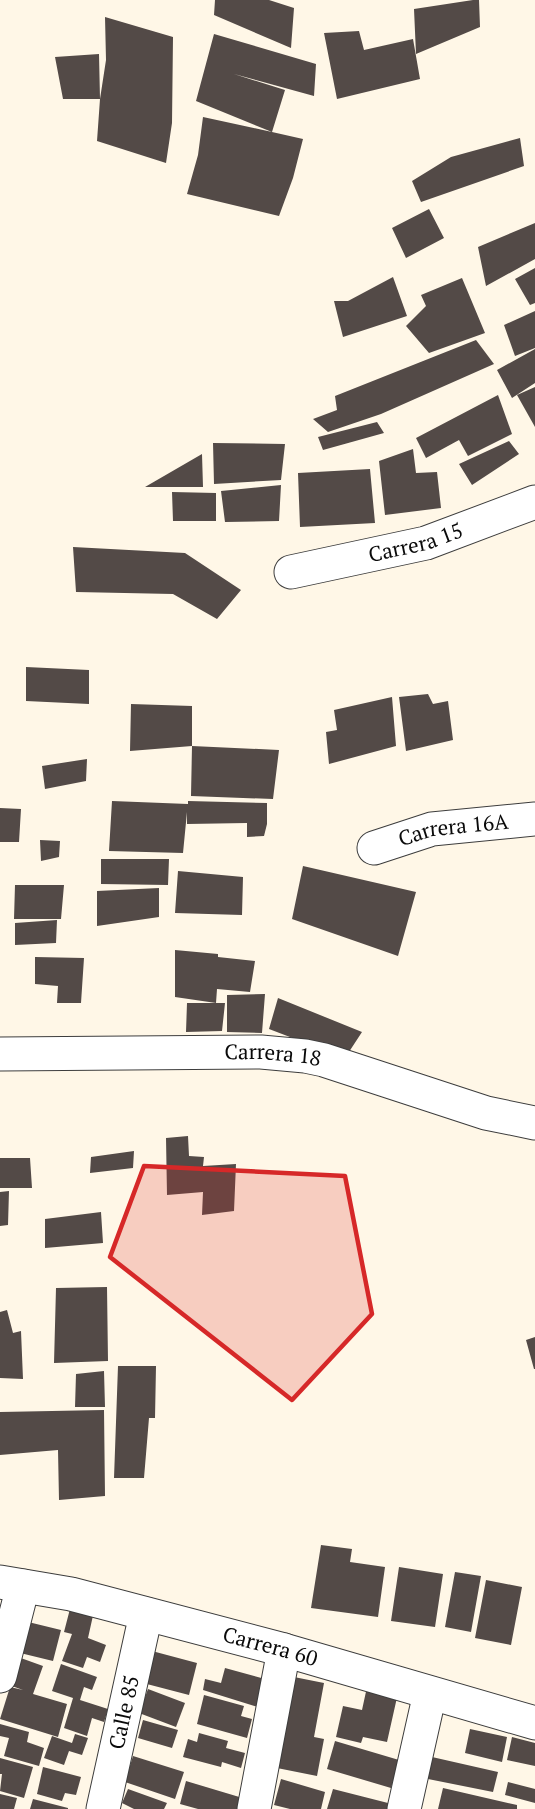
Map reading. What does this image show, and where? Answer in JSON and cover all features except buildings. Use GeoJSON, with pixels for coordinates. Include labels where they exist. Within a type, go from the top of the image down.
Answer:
{"type":"FeatureCollection","features":[{"type":"Feature","properties":{"kind":"street","name":"Carrera 15"},"geometry":{"type":"LineString","coordinates":[[291,572],[426,543],[535,502]]}},
{"type":"Feature","properties":{"kind":"street","name":"Carrera 16A"},"geometry":{"type":"LineString","coordinates":[[374,848],[432,829],[535,819]]}},
{"type":"Feature","properties":{"kind":"street","name":"Carrera 18"},"geometry":{"type":"LineString","coordinates":[[0,1054],[261,1052],[305,1056],[324,1060],[486,1113],[535,1123]]}},
{"type":"Feature","properties":{"kind":"street","name":"Carrera 60"},"geometry":{"type":"LineString","coordinates":[[11,1584],[71,1594],[284,1650],[535,1723]]}},
{"type":"Feature","properties":{"kind":"street"},"geometry":{"type":"LineString","coordinates":[[0,1676],[11,1584]]}},
{"type":"Feature","properties":{"kind":"street","name":"Calle 85"},"geometry":{"type":"LineString","coordinates":[[103,1809],[146,1614]]}},
{"type":"Feature","properties":{"kind":"street"},"geometry":{"type":"LineString","coordinates":[[254,1809],[284,1650]]}},
{"type":"Feature","properties":{"kind":"street"},"geometry":{"type":"LineString","coordinates":[[404,1809],[430,1693]]}},
{"type":"Feature","properties":{"kind":"highlighted area"},"geometry":{"type":"Polygon","coordinates":[[[144,1166],[345,1176],[372,1314],[292,1400],[110,1257],[144,1166]]]}}]}
